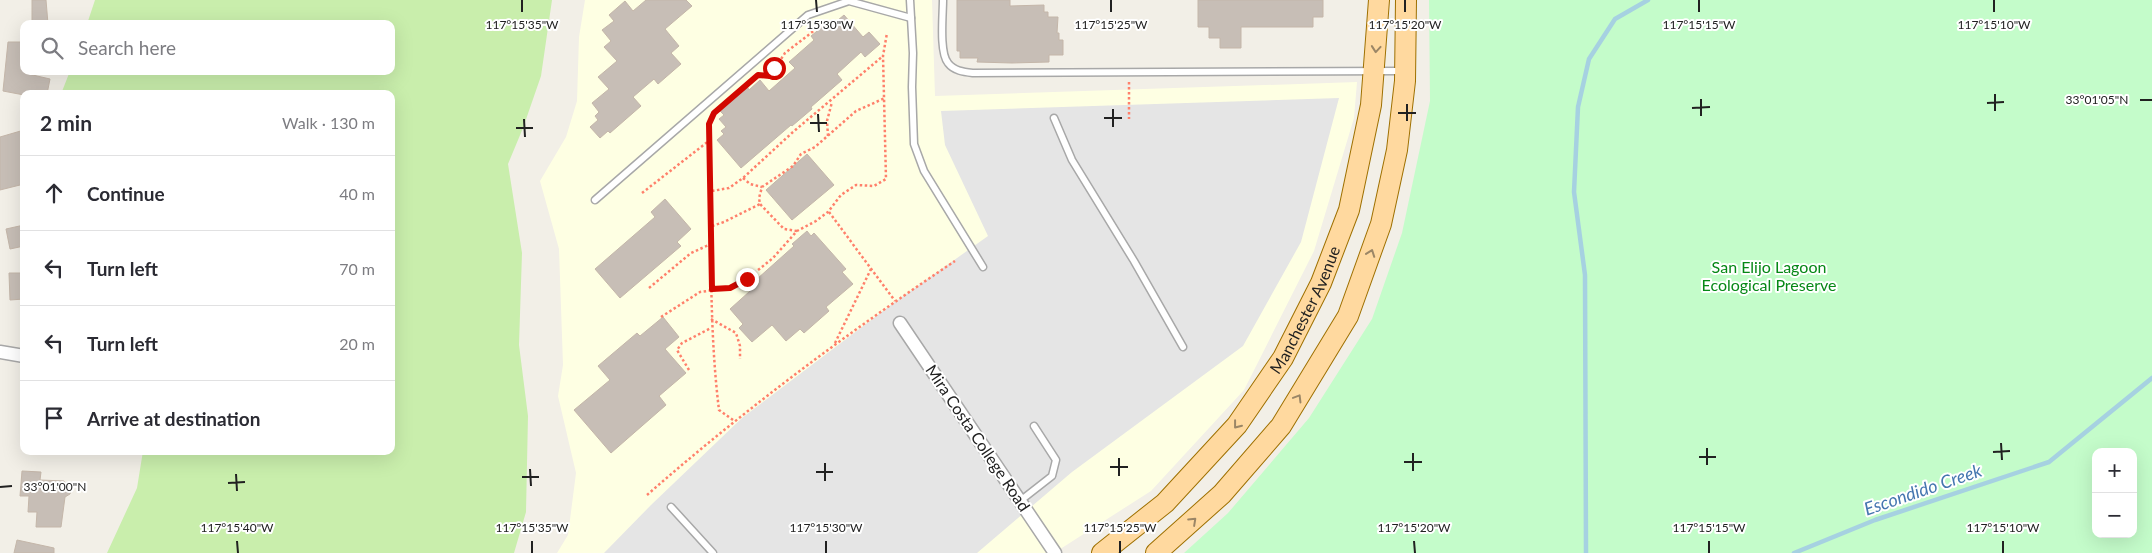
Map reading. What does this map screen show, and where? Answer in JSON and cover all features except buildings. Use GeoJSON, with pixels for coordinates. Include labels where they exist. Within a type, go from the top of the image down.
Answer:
{"type":"FeatureCollection","features":[{"type":"Feature","properties":{"kind":"main road","name":"Manchester Avenue"},"geometry":{"type":"LineString","coordinates":[[1102,553],[1164,503],[1237,425],[1282,358],[1321,283],[1349,210],[1371,105],[1379,0]]}},
{"type":"Feature","properties":{"kind":"main road"},"geometry":{"type":"LineString","coordinates":[[1156,553],[1222,494],[1281,426],[1348,316],[1382,224],[1397,150],[1406,71],[1406,0]]}},
{"type":"Feature","properties":{"kind":"street","name":"Mira Costa College Road"},"geometry":{"type":"LineString","coordinates":[[900,323],[1055,553]]}},
{"type":"Feature","properties":{"kind":"street"},"geometry":{"type":"LineString","coordinates":[[0,352],[20,355]]}},
{"type":"Feature","properties":{"kind":"lane"},"geometry":{"type":"LineString","coordinates":[[910,0],[914,53],[912,87],[914,144],[924,171],[983,267]]}},
{"type":"Feature","properties":{"kind":"lane"},"geometry":{"type":"LineString","coordinates":[[943,0],[943,52],[948,63],[957,70],[973,73],[1406,71]]}},
{"type":"Feature","properties":{"kind":"lane"},"geometry":{"type":"LineString","coordinates":[[595,200],[808,15],[849,1],[910,18]]}},
{"type":"Feature","properties":{"kind":"lane"},"geometry":{"type":"LineString","coordinates":[[1054,118],[1072,160],[1134,261],[1183,347]]}},
{"type":"Feature","properties":{"kind":"lane"},"geometry":{"type":"LineString","coordinates":[[1020,501],[1052,476],[1056,460],[1034,426]]}},
{"type":"Feature","properties":{"kind":"lane"},"geometry":{"type":"LineString","coordinates":[[671,507],[713,553]]}},
{"type":"Feature","properties":{"kind":"path"},"geometry":{"type":"LineString","coordinates":[[733,421],[719,410],[711,328],[712,244],[709,124],[714,113],[758,75],[770,76],[786,53],[824,23]]}},
{"type":"Feature","properties":{"kind":"path"},"geometry":{"type":"LineString","coordinates":[[661,317],[700,292],[730,288],[747,279],[773,258],[797,231],[816,222],[828,212],[841,195],[856,185],[874,186],[886,179],[883,56],[887,33]]}},
{"type":"Feature","properties":{"kind":"path"},"geometry":{"type":"LineString","coordinates":[[711,191],[729,188],[742,178],[883,56]]}},
{"type":"Feature","properties":{"kind":"path"},"geometry":{"type":"LineString","coordinates":[[1129,73],[1129,119]]}},
{"type":"Feature","properties":{"kind":"path"},"geometry":{"type":"LineString","coordinates":[[797,231],[784,229],[760,204],[759,198],[762,188],[793,166],[801,154],[815,147],[856,111],[885,98]]}},
{"type":"Feature","properties":{"kind":"path"},"geometry":{"type":"LineString","coordinates":[[828,136],[827,121],[832,101]]}},
{"type":"Feature","properties":{"kind":"path"},"geometry":{"type":"LineString","coordinates":[[642,193],[710,140]]}},
{"type":"Feature","properties":{"kind":"path"},"geometry":{"type":"LineString","coordinates":[[742,178],[750,184],[762,188]]}},
{"type":"Feature","properties":{"kind":"path"},"geometry":{"type":"LineString","coordinates":[[711,226],[724,222],[760,204]]}},
{"type":"Feature","properties":{"kind":"path"},"geometry":{"type":"LineString","coordinates":[[828,212],[895,301]]}},
{"type":"Feature","properties":{"kind":"path"},"geometry":{"type":"LineString","coordinates":[[649,288],[691,253],[712,244]]}},
{"type":"Feature","properties":{"kind":"path"},"geometry":{"type":"LineString","coordinates":[[646,494],[733,421],[895,301],[955,261]]}},
{"type":"Feature","properties":{"kind":"path"},"geometry":{"type":"LineString","coordinates":[[835,345],[871,269]]}},
{"type":"Feature","properties":{"kind":"path"},"geometry":{"type":"LineString","coordinates":[[711,319],[736,332],[740,346],[740,359]]}},
{"type":"Feature","properties":{"kind":"path"},"geometry":{"type":"LineString","coordinates":[[689,370],[677,350],[682,343],[711,328]]}},
{"type":"Feature","properties":{"kind":"shaded area"},"geometry":{"type":"Polygon","coordinates":[[[585,0],[932,0],[935,96],[1357,82],[1354,118],[1314,251],[1244,390],[1151,491],[1054,553],[557,553],[568,535],[576,473],[558,396],[563,365],[559,249],[540,181],[566,137],[577,101],[579,37],[585,0]]]}},
{"type":"Feature","properties":{"kind":"shaded area"},"geometry":{"type":"Polygon","coordinates":[[[1339,98],[1301,242],[1243,346],[1072,472],[977,553],[604,553],[742,418],[891,305],[988,236],[945,145],[941,111],[1339,98]]]}},
{"type":"Feature","properties":{"kind":"green space"},"geometry":{"type":"Polygon","coordinates":[[[95,0],[552,0],[541,76],[508,164],[522,253],[519,345],[528,416],[526,512],[514,553],[107,553],[137,488],[142,455],[395,455],[395,90],[63,90],[68,75],[395,75],[395,20],[88,20],[95,0]]]}},
{"type":"Feature","properties":{"kind":"green space","name":"San Elijo Lagoon Ecological Preserve"},"geometry":{"type":"Polygon","coordinates":[[[1429,0],[2152,0],[2152,553],[1184,553],[1228,513],[1309,418],[1372,319],[1402,233],[1430,101],[1429,0]]]}},
{"type":"Feature","properties":{"kind":"waterway"},"geometry":{"type":"LineString","coordinates":[[1586,553],[1585,275],[1574,192],[1578,107],[1589,59],[1615,19],[1648,0]]}},
{"type":"Feature","properties":{"kind":"waterway","name":"Escondido Creek"},"geometry":{"type":"LineString","coordinates":[[1794,553],[1875,520],[2049,462],[2152,378]]}},
{"type":"Feature","properties":{"kind":"route"},"geometry":{"type":"LineString","coordinates":[[747,279],[730,288],[712,289],[709,124],[714,113],[758,75],[770,76],[774,68]]}}]}
